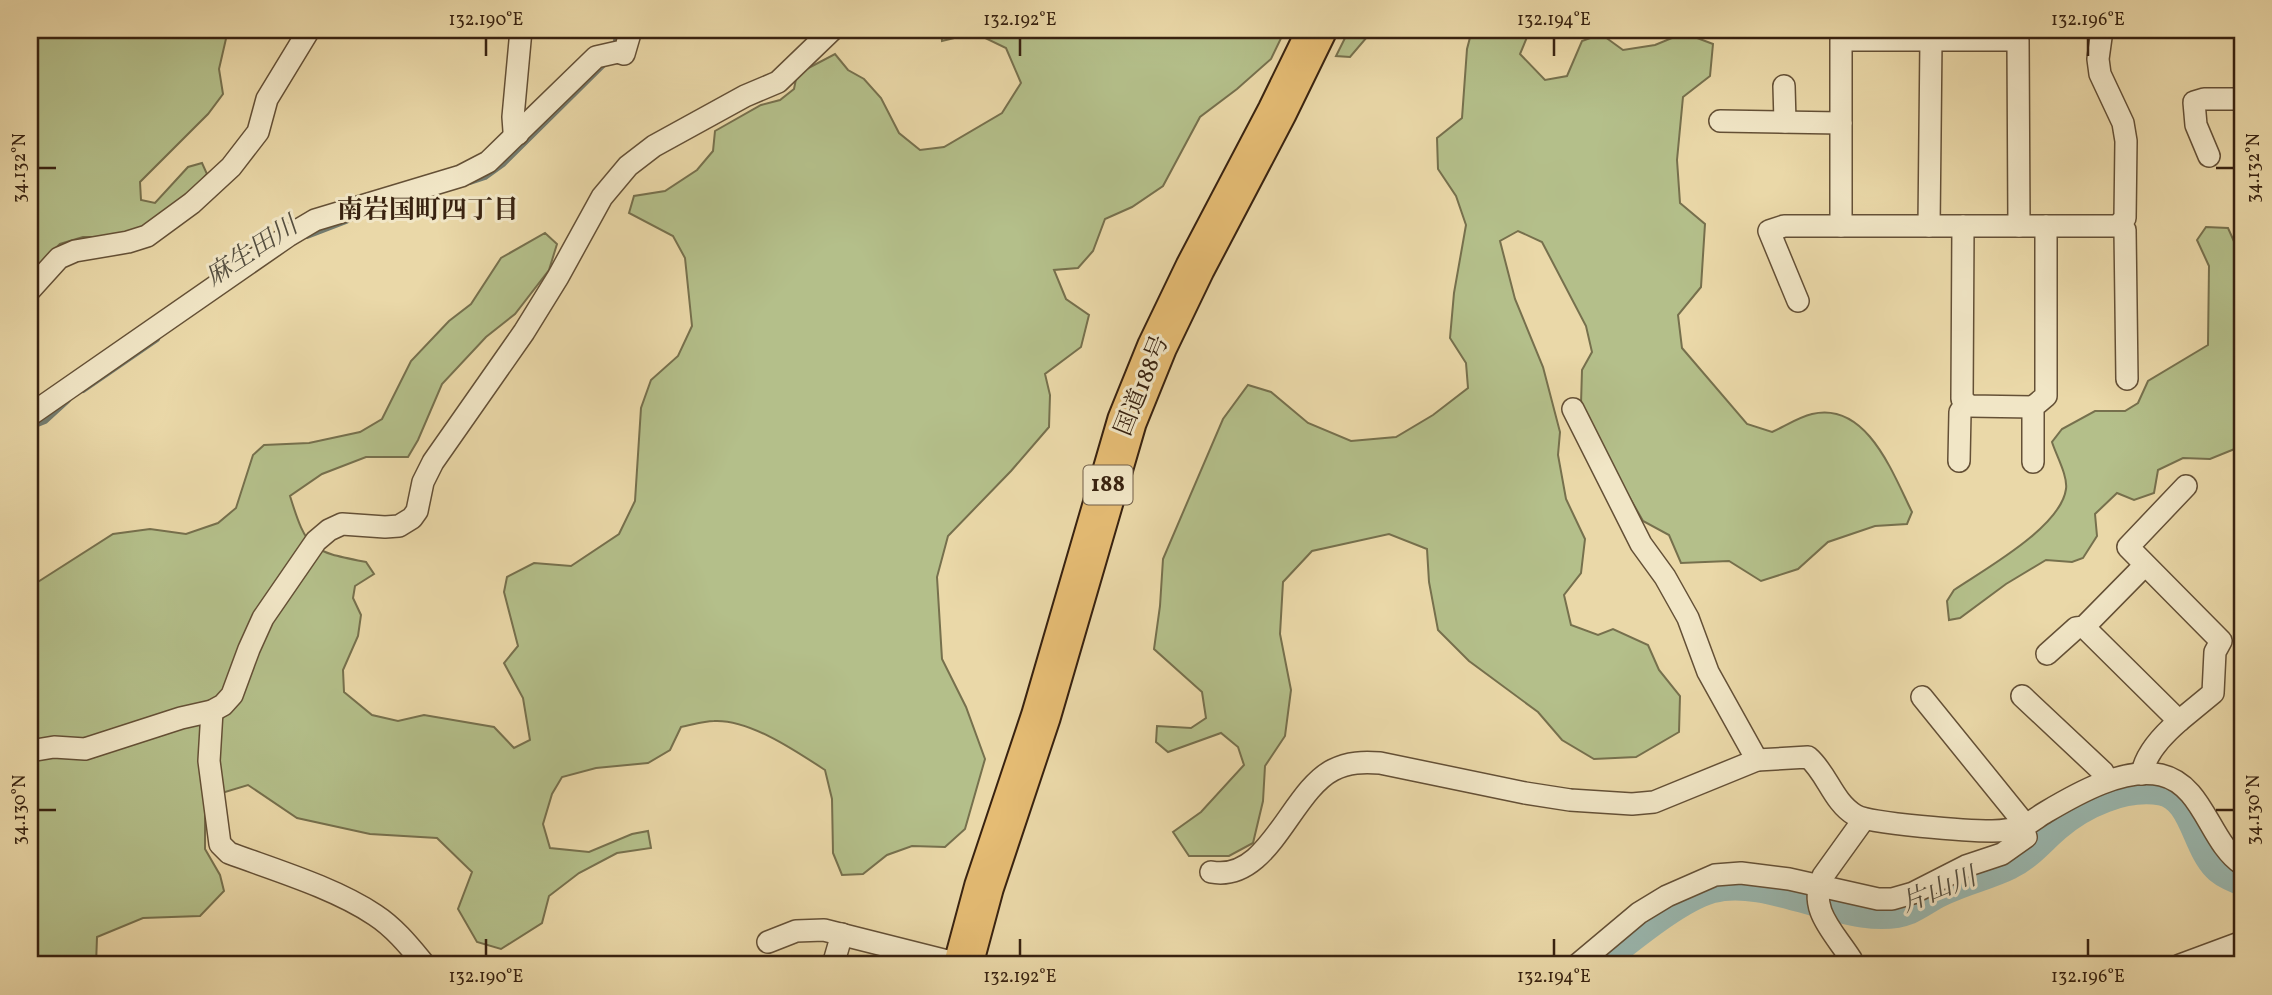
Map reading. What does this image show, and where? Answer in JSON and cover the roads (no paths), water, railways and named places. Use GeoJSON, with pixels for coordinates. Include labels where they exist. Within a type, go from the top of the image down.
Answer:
{"type":"FeatureCollection","features":[{"type":"Feature","properties":{"kind":"highway","name":"国道188号"},"geometry":{"type":"LineString","coordinates":[[963,965],[984,887],[1041,716],[1126,421],[1157,347],[1195,268],[1278,112],[1317,30]]}},
{"type":"Feature","properties":{"kind":"street"},"geometry":{"type":"LineString","coordinates":[[30,289],[59,258],[75,251],[147,236],[192,203],[231,167],[258,132],[267,99],[309,30]]}},
{"type":"Feature","properties":{"kind":"street"},"geometry":{"type":"LineString","coordinates":[[518,134],[514,131],[513,117],[521,30]]}},
{"type":"Feature","properties":{"kind":"street"},"geometry":{"type":"LineString","coordinates":[[30,415],[315,220],[461,176],[488,162],[596,57],[618,52],[624,54],[631,30]]}},
{"type":"Feature","properties":{"kind":"street"},"geometry":{"type":"LineString","coordinates":[[30,751],[54,747],[85,749],[181,718],[212,711],[223,705],[232,695],[248,649],[263,618],[316,541],[342,524],[399,526],[412,518],[417,511],[423,482],[433,462],[524,331],[558,277],[602,197],[628,166],[654,146],[745,96],[778,82],[832,30]]}},
{"type":"Feature","properties":{"kind":"street"},"geometry":{"type":"LineString","coordinates":[[1798,301],[1769,231],[1784,226],[2118,226],[2125,218],[2126,141],[2123,123],[2100,74],[2098,59],[2102,30]]}},
{"type":"Feature","properties":{"kind":"street"},"geometry":{"type":"LineString","coordinates":[[1841,226],[1841,40],[2018,40],[2019,226]]}},
{"type":"Feature","properties":{"kind":"street"},"geometry":{"type":"LineString","coordinates":[[1929,226],[1931,40]]}},
{"type":"Feature","properties":{"kind":"street"},"geometry":{"type":"LineString","coordinates":[[1784,86],[1785,122]]}},
{"type":"Feature","properties":{"kind":"street"},"geometry":{"type":"LineString","coordinates":[[2209,156],[2196,125],[2194,102],[2204,99],[2242,99]]}},
{"type":"Feature","properties":{"kind":"street"},"geometry":{"type":"LineString","coordinates":[[1720,121],[1841,123]]}},
{"type":"Feature","properties":{"kind":"street"},"geometry":{"type":"LineString","coordinates":[[2120,224],[2125,230],[2127,379]]}},
{"type":"Feature","properties":{"kind":"street"},"geometry":{"type":"LineString","coordinates":[[1963,226],[1962,399],[1969,406],[2033,407],[2046,396],[2046,226]]}},
{"type":"Feature","properties":{"kind":"street"},"geometry":{"type":"LineString","coordinates":[[1959,461],[1960,412],[1966,402]]}},
{"type":"Feature","properties":{"kind":"street"},"geometry":{"type":"LineString","coordinates":[[2033,407],[2033,462]]}},
{"type":"Feature","properties":{"kind":"street"},"geometry":{"type":"LineString","coordinates":[[1573,409],[1641,544],[1665,577],[1688,618],[1708,672],[1757,760]]}},
{"type":"Feature","properties":{"kind":"street"},"geometry":{"type":"LineString","coordinates":[[2142,774],[2143,765],[2164,734],[2213,693],[2215,652],[2232,643],[2128,547],[2186,486]]}},
{"type":"Feature","properties":{"kind":"street"},"geometry":{"type":"LineString","coordinates":[[2047,654],[2076,628],[2084,627],[2145,565]]}},
{"type":"Feature","properties":{"kind":"street"},"geometry":{"type":"LineString","coordinates":[[2084,627],[2179,721]]}},
{"type":"Feature","properties":{"kind":"street"},"geometry":{"type":"LineString","coordinates":[[2022,696],[2103,772],[2107,780]]}},
{"type":"Feature","properties":{"kind":"street"},"geometry":{"type":"LineString","coordinates":[[1577,965],[1639,913],[1667,896],[1715,875],[1741,873],[1818,892],[1892,899],[1913,893],[1966,866],[2002,855],[2026,837],[2020,818],[1922,697]]}},
{"type":"Feature","properties":{"kind":"street"},"geometry":{"type":"LineString","coordinates":[[212,711],[209,761],[220,844],[229,853],[354,902],[377,916],[400,936],[425,965]]}},
{"type":"Feature","properties":{"kind":"street"},"geometry":{"type":"LineString","coordinates":[[1211,872],[1224,875],[1244,866],[1264,851],[1312,787],[1331,771],[1355,762],[1380,763],[1547,796],[1632,804],[1654,802],[1757,760],[1808,757],[1818,766],[1844,807],[1864,819],[1995,831],[2023,826],[2107,780],[2142,774],[2162,775],[2180,784],[2195,799],[2233,858],[2242,864]]}},
{"type":"Feature","properties":{"kind":"street"},"geometry":{"type":"LineString","coordinates":[[1818,892],[1864,819]]}},
{"type":"Feature","properties":{"kind":"street"},"geometry":{"type":"LineString","coordinates":[[1818,892],[1853,965]]}},
{"type":"Feature","properties":{"kind":"street"},"geometry":{"type":"LineString","coordinates":[[768,942],[796,931],[824,930],[963,965]]}},
{"type":"Feature","properties":{"kind":"street"},"geometry":{"type":"LineString","coordinates":[[833,965],[842,934]]}},
{"type":"Feature","properties":{"kind":"street"},"geometry":{"type":"LineString","coordinates":[[2180,965],[2242,942]]}},
{"type":"Feature","properties":{"kind":"waterway","name":"麻生田川"},"geometry":{"type":"LineString","coordinates":[[616,41],[618,30]]}},
{"type":"Feature","properties":{"kind":"waterway","name":"麻生田川"},"geometry":{"type":"LineString","coordinates":[[470,182],[485,177],[503,164],[605,63]]}},
{"type":"Feature","properties":{"kind":"waterway","name":"麻生田川"},"geometry":{"type":"LineString","coordinates":[[307,236],[346,221]]}},
{"type":"Feature","properties":{"kind":"waterway","name":"麻生田川"},"geometry":{"type":"LineString","coordinates":[[83,390],[157,339]]}},
{"type":"Feature","properties":{"kind":"waterway","name":"麻生田川"},"geometry":{"type":"LineString","coordinates":[[30,427],[45,421],[68,400]]}},
{"type":"Feature","properties":{"kind":"waterway","name":"片山川"},"geometry":{"type":"LineString","coordinates":[[1592,965],[1665,909],[1711,886],[1734,883],[1760,885],[1864,910],[1887,911],[1908,907],[1940,889],[2015,859],[2065,816],[2090,801],[2132,788],[2161,788],[2173,792],[2189,809],[2219,865],[2242,878]]}},
{"type":"Feature","properties":{"kind":"district","name":"南岩国町四丁目"},"geometry":{"type":"Point","coordinates":[428,211]}}]}
